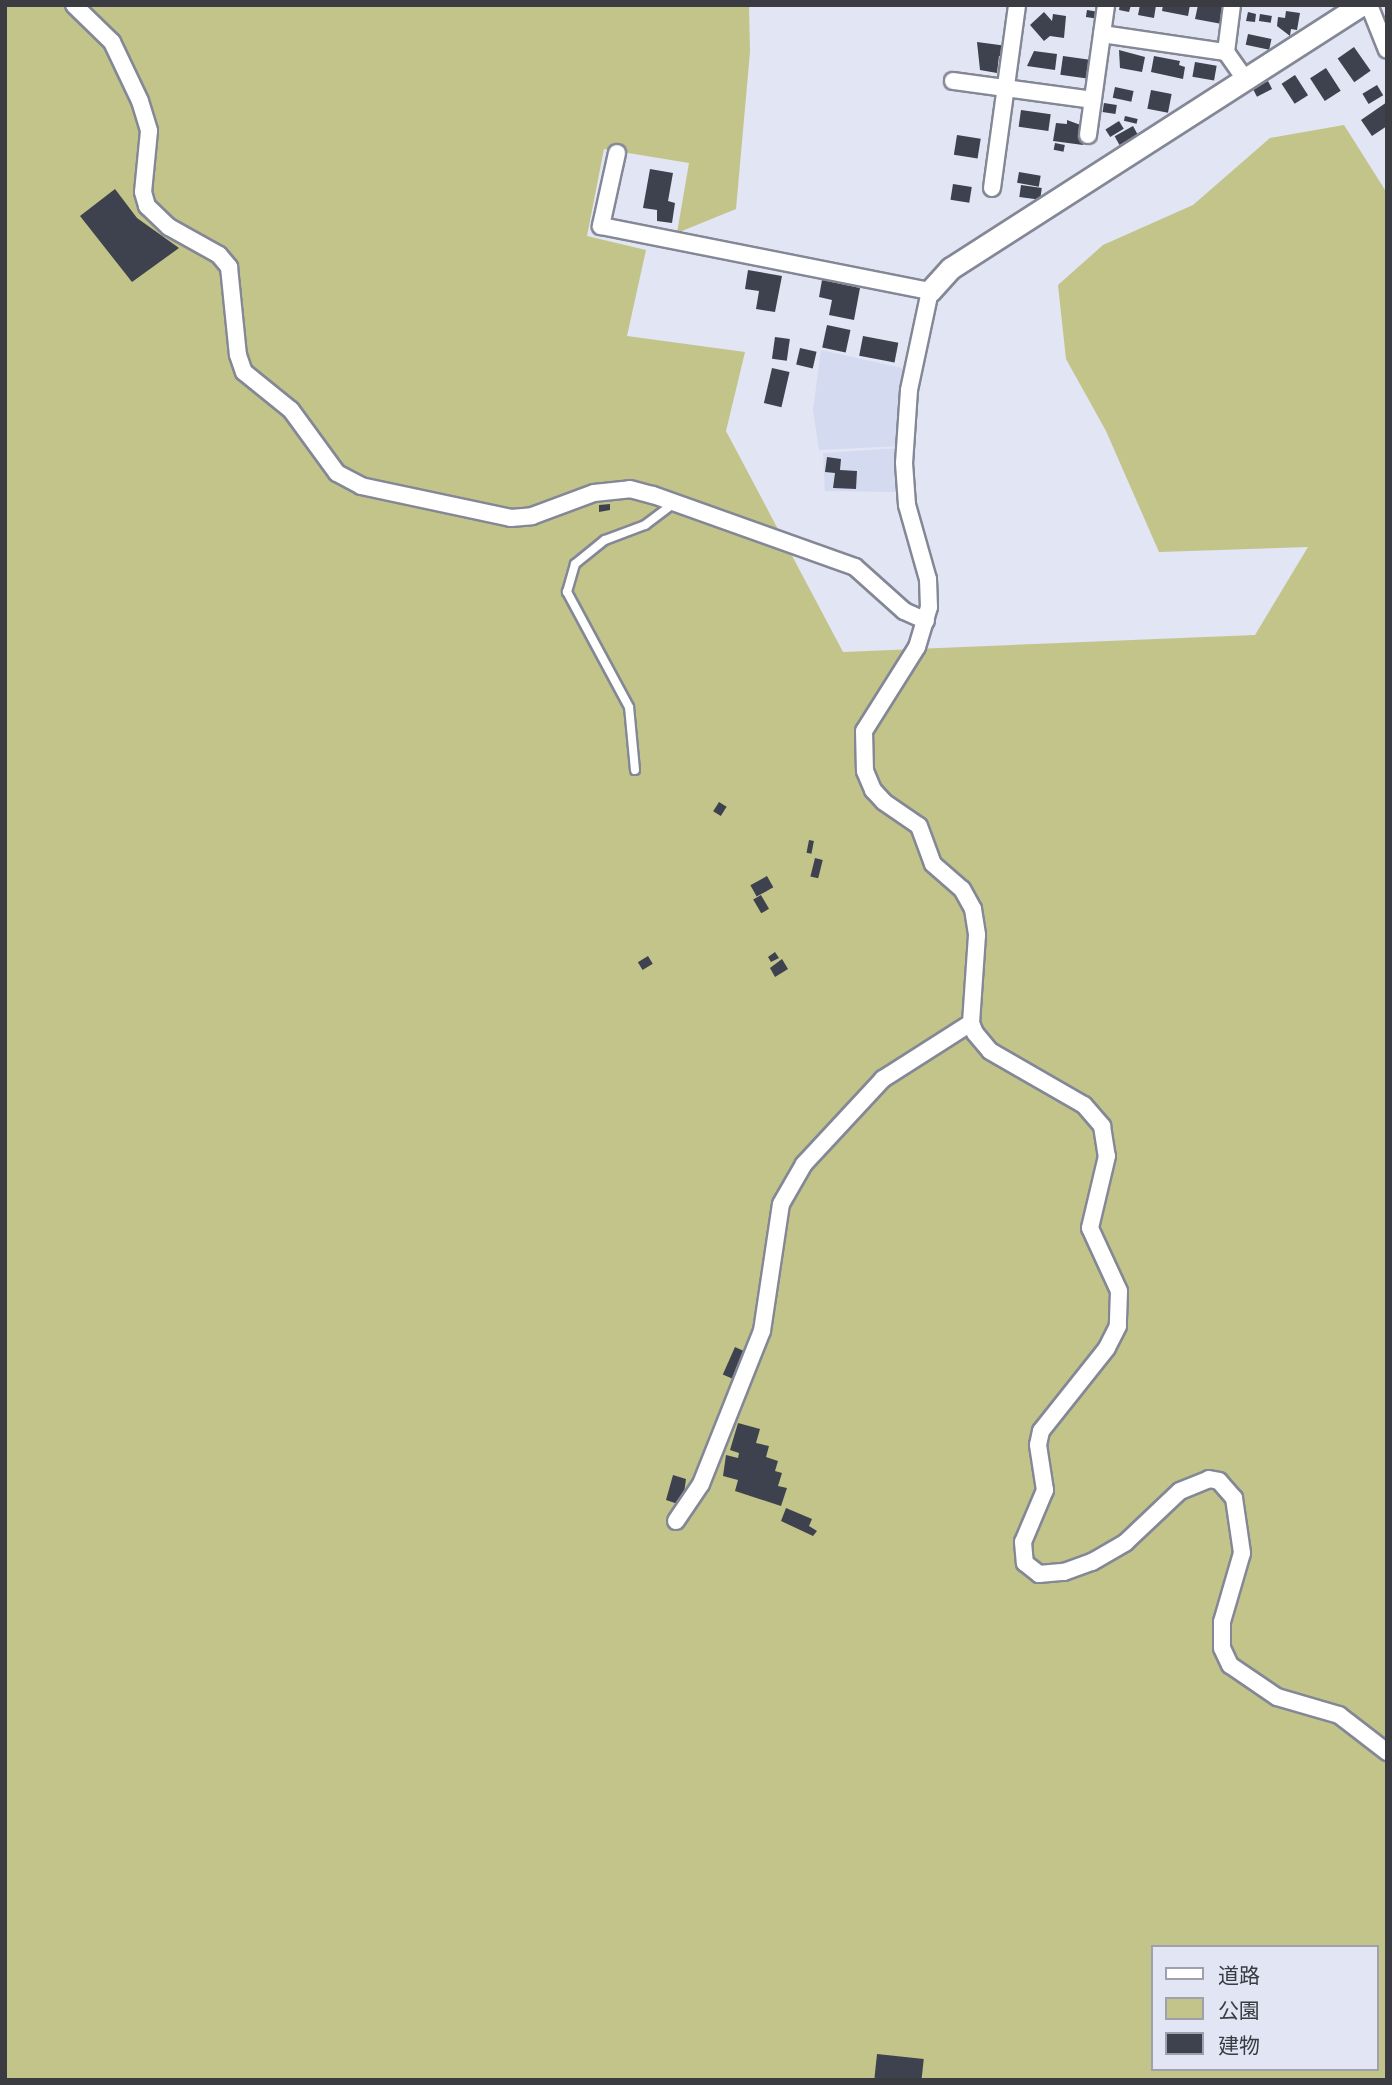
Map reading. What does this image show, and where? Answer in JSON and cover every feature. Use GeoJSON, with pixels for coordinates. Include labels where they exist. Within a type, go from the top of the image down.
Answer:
{"type":"FeatureCollection","features":[{"type":"Feature","properties":{"kind":"street"},"geometry":{"type":"LineString","coordinates":[[74,5],[112,41],[140,101],[149,131],[143,192],[147,206],[169,228],[219,255],[229,267],[238,355],[244,372],[291,410],[337,473],[361,486],[511,518],[533,516],[613,490],[642,492],[855,567],[904,611],[926,621]]}},
{"type":"Feature","properties":{"kind":"street"},"geometry":{"type":"LineString","coordinates":[[992,188],[1017,5]]}},
{"type":"Feature","properties":{"kind":"street"},"geometry":{"type":"LineString","coordinates":[[1088,135],[1106,5]]}},
{"type":"Feature","properties":{"kind":"street"},"geometry":{"type":"LineString","coordinates":[[1232,5],[1226,52],[1244,78]]}},
{"type":"Feature","properties":{"kind":"street"},"geometry":{"type":"LineString","coordinates":[[1361,5],[951,268],[930,291],[909,390],[904,463],[912,531],[930,590],[926,621],[916,648],[864,730],[862,746],[873,790],[919,826],[933,863],[961,889],[973,909],[978,969],[971,1023],[990,1051],[1096,1115],[1108,1144],[1090,1228],[1119,1291],[1118,1326],[1095,1368],[1041,1431],[1038,1445],[1045,1490],[1023,1542],[1025,1563],[1038,1574],[1064,1572],[1092,1562],[1126,1542],[1180,1491],[1209,1479],[1219,1481],[1234,1498],[1242,1553],[1222,1622],[1222,1648],[1230,1665],[1277,1697],[1339,1715],[1387,1752]]}},
{"type":"Feature","properties":{"kind":"street"},"geometry":{"type":"LineString","coordinates":[[1369,5],[1387,50]]}},
{"type":"Feature","properties":{"kind":"street"},"geometry":{"type":"LineString","coordinates":[[1102,34],[1226,52]]}},
{"type":"Feature","properties":{"kind":"street"},"geometry":{"type":"LineString","coordinates":[[953,81],[1093,100]]}},
{"type":"Feature","properties":{"kind":"street"},"geometry":{"type":"LineString","coordinates":[[617,153],[601,226],[930,291]]}},
{"type":"Feature","properties":{"kind":"street"},"geometry":{"type":"LineString","coordinates":[[676,1521],[701,1484],[762,1331],[781,1204],[804,1164],[884,1079],[971,1023]]}},
{"type":"Feature","properties":{"kind":"lane"},"geometry":{"type":"LineString","coordinates":[[635,770],[629,707],[567,592],[575,564],[605,540],[645,525],[674,503]]}},
{"type":"Feature","properties":{"kind":"shaded area"},"geometry":{"type":"Polygon","coordinates":[[[821,350],[906,369],[900,394],[900,446],[819,450],[813,410],[821,350]]]}},
{"type":"Feature","properties":{"kind":"shaded area"},"geometry":{"type":"Polygon","coordinates":[[[902,448],[900,492],[825,491],[823,453],[902,448]]]}},
{"type":"Feature","properties":{"kind":"green space"},"geometry":{"type":"Polygon","coordinates":[[[5,5],[749,5],[750,52],[736,209],[677,233],[689,163],[604,149],[587,236],[646,250],[627,336],[745,352],[726,431],[843,652],[1255,635],[1308,547],[1159,552],[1106,431],[1066,359],[1058,285],[1103,245],[1193,205],[1270,138],[1344,125],[1387,193],[1387,2080],[5,2080],[5,5]]]}},
{"type":"Feature","properties":{"kind":"building"},"geometry":{"type":"Polygon","coordinates":[[[1120,5],[1131,5],[1129,12],[1119,10],[1120,5]]]}},
{"type":"Feature","properties":{"kind":"building"},"geometry":{"type":"Polygon","coordinates":[[[1140,5],[1156,5],[1154,18],[1138,15],[1140,5]]]}},
{"type":"Feature","properties":{"kind":"building"},"geometry":{"type":"Polygon","coordinates":[[[1163,5],[1190,5],[1188,16],[1162,11],[1163,5]]]}},
{"type":"Feature","properties":{"kind":"building"},"geometry":{"type":"Polygon","coordinates":[[[1198,5],[1225,6],[1222,24],[1195,19],[1198,5]]]}},
{"type":"Feature","properties":{"kind":"building"},"geometry":{"type":"Polygon","coordinates":[[[1087,10],[1099,12],[1098,19],[1086,17],[1087,10]]]}},
{"type":"Feature","properties":{"kind":"building"},"geometry":{"type":"Polygon","coordinates":[[[1286,11],[1300,13],[1297,30],[1291,29],[1290,36],[1277,26],[1278,17],[1285,18],[1286,11]]]}},
{"type":"Feature","properties":{"kind":"building"},"geometry":{"type":"Polygon","coordinates":[[[1044,12],[1052,21],[1053,14],[1066,16],[1064,38],[1050,36],[1044,41],[1030,25],[1044,12]]]}},
{"type":"Feature","properties":{"kind":"building"},"geometry":{"type":"Polygon","coordinates":[[[1248,12],[1256,14],[1255,22],[1246,21],[1248,12]]]}},
{"type":"Feature","properties":{"kind":"building"},"geometry":{"type":"Polygon","coordinates":[[[1260,14],[1272,16],[1271,23],[1259,21],[1260,14]]]}},
{"type":"Feature","properties":{"kind":"building"},"geometry":{"type":"Polygon","coordinates":[[[1248,34],[1271,39],[1269,50],[1246,45],[1248,34]]]}},
{"type":"Feature","properties":{"kind":"building"},"geometry":{"type":"Polygon","coordinates":[[[977,42],[1007,46],[1005,57],[999,56],[997,73],[980,70],[977,42]]]}},
{"type":"Feature","properties":{"kind":"building"},"geometry":{"type":"Polygon","coordinates":[[[1354,47],[1371,71],[1354,82],[1338,58],[1354,47]]]}},
{"type":"Feature","properties":{"kind":"building"},"geometry":{"type":"Polygon","coordinates":[[[1119,50],[1145,57],[1142,72],[1120,68],[1119,50]]]}},
{"type":"Feature","properties":{"kind":"building"},"geometry":{"type":"Polygon","coordinates":[[[1034,51],[1057,54],[1055,70],[1027,66],[1034,51]]]}},
{"type":"Feature","properties":{"kind":"building"},"geometry":{"type":"Polygon","coordinates":[[[1063,56],[1090,60],[1087,79],[1060,75],[1063,56]]]}},
{"type":"Feature","properties":{"kind":"building"},"geometry":{"type":"Polygon","coordinates":[[[1154,56],[1180,61],[1179,65],[1185,67],[1183,79],[1151,72],[1154,56]]]}},
{"type":"Feature","properties":{"kind":"building"},"geometry":{"type":"Polygon","coordinates":[[[1195,62],[1217,66],[1214,81],[1192,77],[1195,62]]]}},
{"type":"Feature","properties":{"kind":"building"},"geometry":{"type":"Polygon","coordinates":[[[1326,68],[1341,91],[1325,101],[1310,78],[1326,68]]]}},
{"type":"Feature","properties":{"kind":"building"},"geometry":{"type":"Polygon","coordinates":[[[1295,75],[1308,95],[1295,104],[1282,84],[1295,75]]]}},
{"type":"Feature","properties":{"kind":"building"},"geometry":{"type":"Polygon","coordinates":[[[1268,81],[1272,89],[1257,97],[1253,89],[1268,81]]]}},
{"type":"Feature","properties":{"kind":"building"},"geometry":{"type":"Polygon","coordinates":[[[1377,85],[1383,95],[1369,104],[1362,94],[1377,85]]]}},
{"type":"Feature","properties":{"kind":"building"},"geometry":{"type":"Polygon","coordinates":[[[1115,87],[1134,91],[1131,102],[1113,98],[1115,87]]]}},
{"type":"Feature","properties":{"kind":"building"},"geometry":{"type":"Polygon","coordinates":[[[1151,90],[1172,94],[1168,113],[1147,109],[1151,90]]]}},
{"type":"Feature","properties":{"kind":"building"},"geometry":{"type":"Polygon","coordinates":[[[1387,102],[1387,126],[1372,136],[1361,120],[1387,102]]]}},
{"type":"Feature","properties":{"kind":"building"},"geometry":{"type":"Polygon","coordinates":[[[1104,103],[1117,105],[1115,114],[1103,112],[1104,103]]]}},
{"type":"Feature","properties":{"kind":"building"},"geometry":{"type":"Polygon","coordinates":[[[1021,110],[1051,114],[1048,131],[1019,127],[1021,110]]]}},
{"type":"Feature","properties":{"kind":"building"},"geometry":{"type":"Polygon","coordinates":[[[1125,116],[1138,119],[1137,124],[1124,121],[1125,116]]]}},
{"type":"Feature","properties":{"kind":"building"},"geometry":{"type":"Polygon","coordinates":[[[1067,120],[1086,127],[1083,145],[1053,141],[1056,123],[1067,124],[1067,120]]]}},
{"type":"Feature","properties":{"kind":"building"},"geometry":{"type":"Polygon","coordinates":[[[1119,121],[1124,129],[1110,137],[1105,129],[1119,121]]]}},
{"type":"Feature","properties":{"kind":"building"},"geometry":{"type":"Polygon","coordinates":[[[1133,126],[1138,135],[1119,145],[1115,136],[1133,126]]]}},
{"type":"Feature","properties":{"kind":"building"},"geometry":{"type":"Polygon","coordinates":[[[957,135],[981,139],[978,159],[954,155],[957,135]]]}},
{"type":"Feature","properties":{"kind":"building"},"geometry":{"type":"Polygon","coordinates":[[[1055,143],[1065,145],[1063,152],[1054,150],[1055,143]]]}},
{"type":"Feature","properties":{"kind":"building"},"geometry":{"type":"Polygon","coordinates":[[[650,169],[673,173],[668,201],[675,203],[672,223],[657,221],[657,210],[643,208],[650,169]]]}},
{"type":"Feature","properties":{"kind":"building"},"geometry":{"type":"Polygon","coordinates":[[[1019,172],[1041,176],[1039,187],[1017,183],[1019,172]]]}},
{"type":"Feature","properties":{"kind":"building"},"geometry":{"type":"Polygon","coordinates":[[[953,184],[972,187],[969,203],[950,200],[953,184]]]}},
{"type":"Feature","properties":{"kind":"building"},"geometry":{"type":"Polygon","coordinates":[[[1021,185],[1042,188],[1040,200],[1019,197],[1021,185]]]}},
{"type":"Feature","properties":{"kind":"building"},"geometry":{"type":"Polygon","coordinates":[[[115,189],[137,218],[179,248],[132,282],[80,216],[115,189]]]}},
{"type":"Feature","properties":{"kind":"building"},"geometry":{"type":"Polygon","coordinates":[[[748,270],[782,276],[775,312],[756,309],[759,291],[745,289],[748,270]]]}},
{"type":"Feature","properties":{"kind":"building"},"geometry":{"type":"Polygon","coordinates":[[[822,280],[860,288],[854,320],[829,315],[832,300],[819,297],[822,280]]]}},
{"type":"Feature","properties":{"kind":"building"},"geometry":{"type":"Polygon","coordinates":[[[827,325],[850,330],[846,352],[822,347],[827,325]]]}},
{"type":"Feature","properties":{"kind":"building"},"geometry":{"type":"Polygon","coordinates":[[[863,336],[898,343],[895,363],[859,356],[863,336]]]}},
{"type":"Feature","properties":{"kind":"building"},"geometry":{"type":"Polygon","coordinates":[[[775,337],[790,339],[787,361],[772,359],[775,337]]]}},
{"type":"Feature","properties":{"kind":"building"},"geometry":{"type":"Polygon","coordinates":[[[800,348],[817,352],[813,368],[796,365],[800,348]]]}},
{"type":"Feature","properties":{"kind":"building"},"geometry":{"type":"Polygon","coordinates":[[[772,368],[790,372],[781,407],[764,403],[772,368]]]}},
{"type":"Feature","properties":{"kind":"building"},"geometry":{"type":"Polygon","coordinates":[[[827,457],[841,459],[840,470],[857,471],[856,489],[833,488],[835,473],[825,472],[827,457]]]}},
{"type":"Feature","properties":{"kind":"building"},"geometry":{"type":"Polygon","coordinates":[[[610,504],[610,510],[599,512],[599,505],[610,504]]]}},
{"type":"Feature","properties":{"kind":"building"},"geometry":{"type":"Polygon","coordinates":[[[719,802],[727,807],[721,816],[713,811],[719,802]]]}},
{"type":"Feature","properties":{"kind":"building"},"geometry":{"type":"Polygon","coordinates":[[[809,840],[814,841],[811,854],[807,853],[809,840]]]}},
{"type":"Feature","properties":{"kind":"building"},"geometry":{"type":"Polygon","coordinates":[[[815,858],[823,860],[818,878],[810,876],[815,858]]]}},
{"type":"Feature","properties":{"kind":"building"},"geometry":{"type":"Polygon","coordinates":[[[767,876],[773,887],[757,897],[750,885],[767,876]]]}},
{"type":"Feature","properties":{"kind":"building"},"geometry":{"type":"Polygon","coordinates":[[[761,895],[769,909],[761,913],[753,900],[761,895]]]}},
{"type":"Feature","properties":{"kind":"building"},"geometry":{"type":"Polygon","coordinates":[[[775,952],[779,958],[771,962],[768,957],[775,952]]]}},
{"type":"Feature","properties":{"kind":"building"},"geometry":{"type":"Polygon","coordinates":[[[648,956],[653,964],[643,970],[638,962],[648,956]]]}},
{"type":"Feature","properties":{"kind":"building"},"geometry":{"type":"Polygon","coordinates":[[[782,959],[788,969],[775,977],[770,968],[782,959]]]}},
{"type":"Feature","properties":{"kind":"building"},"geometry":{"type":"Polygon","coordinates":[[[735,1347],[746,1352],[734,1379],[723,1374],[735,1347]]]}},
{"type":"Feature","properties":{"kind":"building"},"geometry":{"type":"Polygon","coordinates":[[[738,1423],[760,1429],[756,1443],[769,1446],[766,1457],[778,1461],[775,1471],[782,1473],[778,1486],[787,1488],[781,1506],[735,1491],[738,1480],[723,1476],[726,1455],[738,1458],[739,1453],[730,1450],[738,1423]]]}},
{"type":"Feature","properties":{"kind":"building"},"geometry":{"type":"Polygon","coordinates":[[[673,1475],[686,1479],[683,1500],[678,1504],[666,1500],[673,1475]]]}},
{"type":"Feature","properties":{"kind":"building"},"geometry":{"type":"Polygon","coordinates":[[[786,1508],[812,1519],[809,1526],[817,1531],[813,1536],[781,1521],[786,1508]]]}},
{"type":"Feature","properties":{"kind":"building"},"geometry":{"type":"Polygon","coordinates":[[[877,2054],[924,2059],[922,2080],[874,2078],[877,2054]]]}}]}
